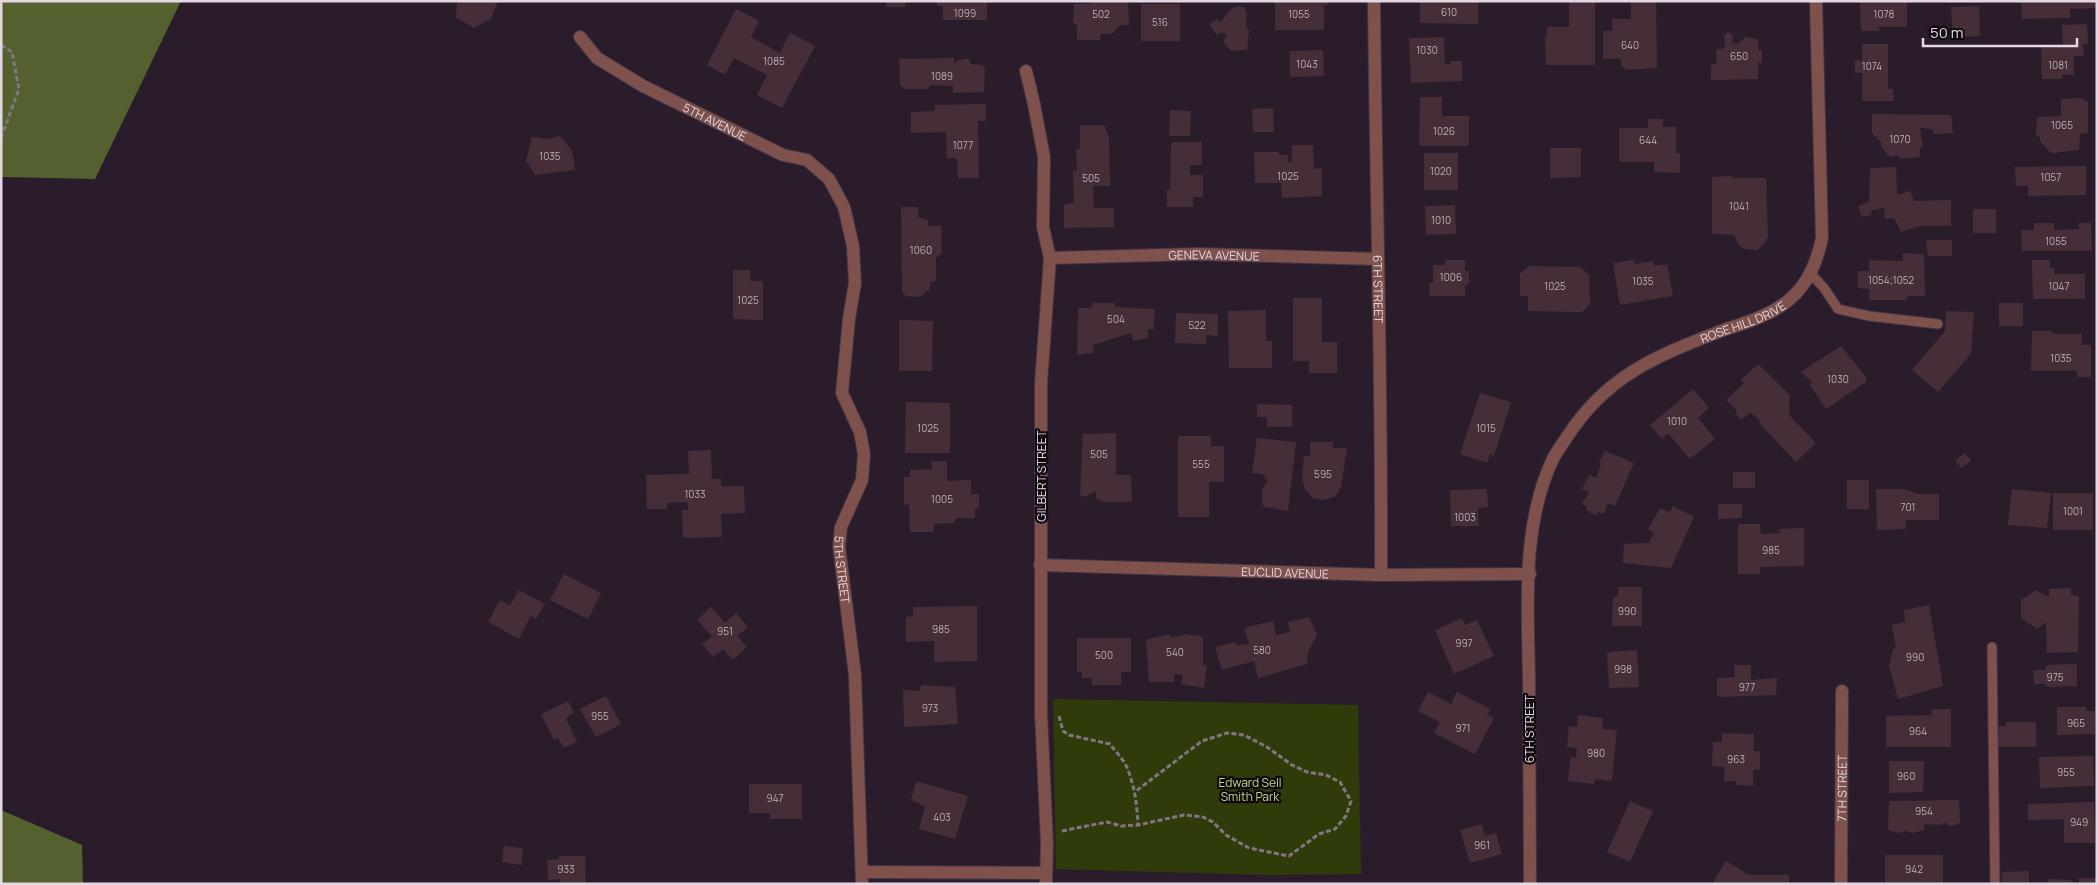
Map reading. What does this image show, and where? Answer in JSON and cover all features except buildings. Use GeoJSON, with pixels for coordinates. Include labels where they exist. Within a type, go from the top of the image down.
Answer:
{"type":"FeatureCollection","features":[{"type":"Feature","properties":{"kind":"street","name":"6TH STREET"},"geometry":{"type":"LineString","coordinates":[[1374,1],[1377,259],[1382,427],[1381,574]]}},
{"type":"Feature","properties":{"kind":"street","name":"ROSE HILL DRIVE"},"geometry":{"type":"LineString","coordinates":[[1530,574],[1532,529],[1539,493],[1553,459],[1578,420],[1608,388],[1638,367],[1672,350],[1770,313],[1790,300],[1806,282],[1817,261],[1822,238],[1816,1]]}},
{"type":"Feature","properties":{"kind":"street","name":"5TH AVENUE"},"geometry":{"type":"LineString","coordinates":[[580,37],[598,58],[643,86],[783,156],[808,160],[829,179],[844,207]]}},
{"type":"Feature","properties":{"kind":"street","name":"GILBERT STREET"},"geometry":{"type":"LineString","coordinates":[[1026,71],[1044,157],[1043,227],[1050,258],[1041,383],[1041,713],[1046,878]]}},
{"type":"Feature","properties":{"kind":"street","name":"5TH STREET"},"geometry":{"type":"LineString","coordinates":[[844,207],[853,246],[855,283],[844,358],[842,393],[860,432],[864,454],[862,480],[841,527],[839,546],[855,675],[862,878]]}},
{"type":"Feature","properties":{"kind":"street","name":"GENEVA AVENUE"},"geometry":{"type":"LineString","coordinates":[[1050,258],[1198,254],[1377,259]]}},
{"type":"Feature","properties":{"kind":"street","name":"EUCLID AVENUE"},"geometry":{"type":"LineString","coordinates":[[1040,565],[1381,574],[1530,574]]}},
{"type":"Feature","properties":{"kind":"street","name":"6TH STREET"},"geometry":{"type":"LineString","coordinates":[[1530,574],[1530,884]]}},
{"type":"Feature","properties":{"kind":"street","name":"7TH STREET"},"geometry":{"type":"LineString","coordinates":[[1841,884],[1842,691]]}},
{"type":"Feature","properties":{"kind":"street"},"geometry":{"type":"LineString","coordinates":[[862,878],[1046,878]]}},
{"type":"Feature","properties":{"kind":"lane"},"geometry":{"type":"LineString","coordinates":[[1810,273],[1824,288],[1838,308],[1869,316],[1938,324]]}},
{"type":"Feature","properties":{"kind":"lane"},"geometry":{"type":"LineString","coordinates":[[1992,648],[1995,884]]}},
{"type":"Feature","properties":{"kind":"path"},"geometry":{"type":"LineString","coordinates":[[1,45],[12,52],[19,89],[1,142]]}},
{"type":"Feature","properties":{"kind":"path"},"geometry":{"type":"LineString","coordinates":[[1041,713],[1059,716],[1063,731],[1069,735],[1110,744],[1128,770],[1131,783],[1136,791],[1138,825]]}},
{"type":"Feature","properties":{"kind":"path"},"geometry":{"type":"LineString","coordinates":[[1046,832],[1066,831],[1107,822],[1121,826],[1138,825],[1184,815],[1203,817],[1213,822],[1226,835],[1249,848],[1289,856],[1319,834],[1335,829],[1346,816],[1351,801],[1340,782],[1326,775],[1307,772],[1292,765],[1267,747],[1244,736],[1227,733],[1202,741],[1136,791]]}},
{"type":"Feature","properties":{"kind":"green space"},"geometry":{"type":"Polygon","coordinates":[[[1,1],[181,1],[95,179],[1,177],[1,1]]]}},
{"type":"Feature","properties":{"kind":"green space","name":"Edward Sell Smith Park"},"geometry":{"type":"Polygon","coordinates":[[[1053,699],[1358,705],[1361,874],[1267,875],[1056,869],[1053,699]]]}},
{"type":"Feature","properties":{"kind":"green space"},"geometry":{"type":"Polygon","coordinates":[[[1,810],[82,845],[83,884],[1,884],[1,810]]]}}]}
